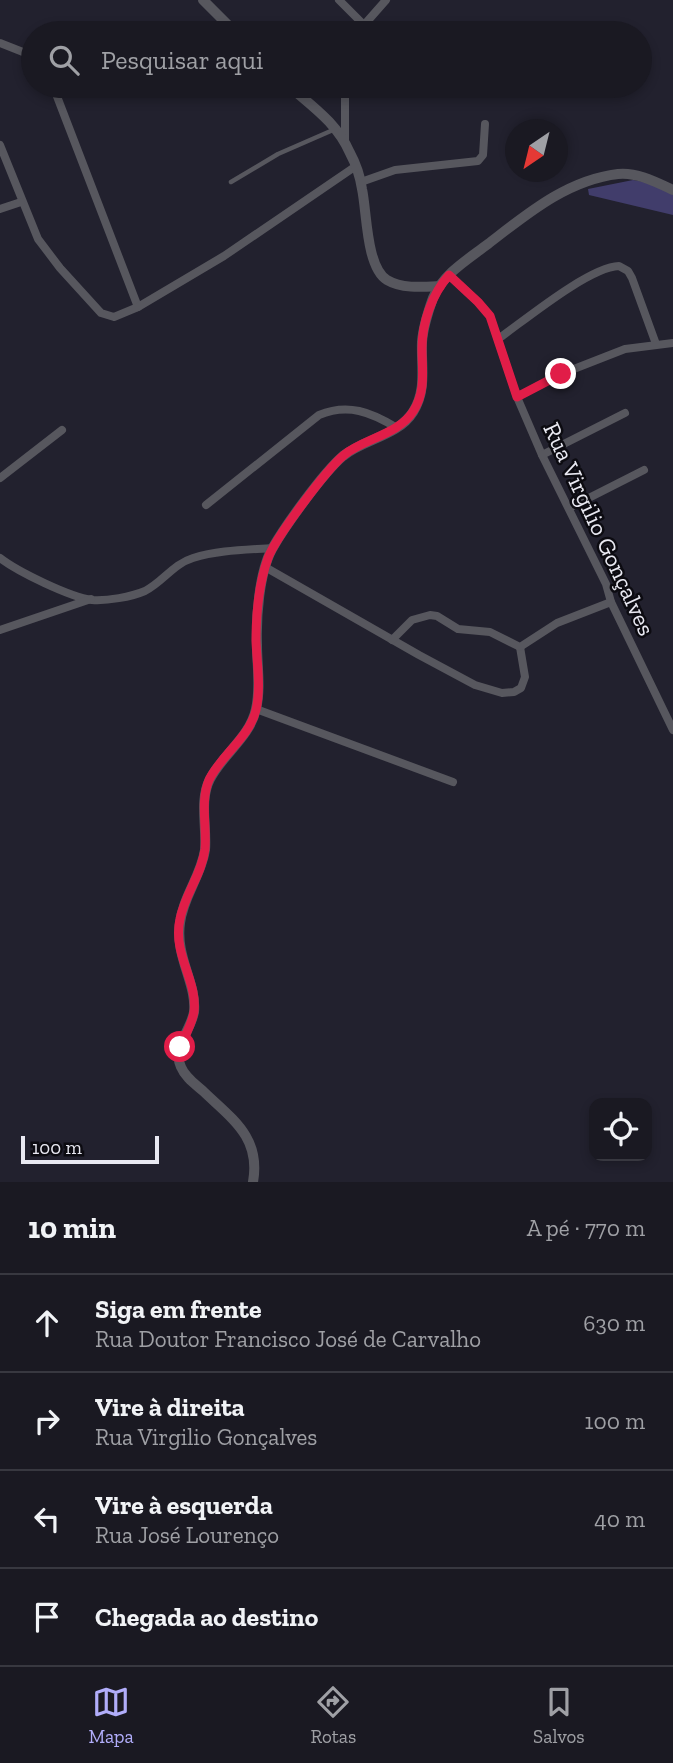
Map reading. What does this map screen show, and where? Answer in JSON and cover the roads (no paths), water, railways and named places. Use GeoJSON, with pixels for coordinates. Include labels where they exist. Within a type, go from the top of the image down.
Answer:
{"type":"FeatureCollection","features":[{"type":"Feature","properties":{"kind":"street"},"geometry":{"type":"LineString","coordinates":[[203,0],[224,21]]}},
{"type":"Feature","properties":{"kind":"street"},"geometry":{"type":"LineString","coordinates":[[339,0],[360,21]]}},
{"type":"Feature","properties":{"kind":"street"},"geometry":{"type":"LineString","coordinates":[[366,21],[386,0]]}},
{"type":"Feature","properties":{"kind":"street"},"geometry":{"type":"LineString","coordinates":[[0,43],[21,51]]}},
{"type":"Feature","properties":{"kind":"street"},"geometry":{"type":"LineString","coordinates":[[58,98],[138,307]]}},
{"type":"Feature","properties":{"kind":"street"},"geometry":{"type":"LineString","coordinates":[[302,98],[337,129],[345,141],[361,182],[373,258],[381,275],[398,285],[440,286]]}},
{"type":"Feature","properties":{"kind":"street"},"geometry":{"type":"LineString","coordinates":[[345,141],[347,98]]}},
{"type":"Feature","properties":{"kind":"street"},"geometry":{"type":"LineString","coordinates":[[361,182],[395,170],[478,161],[482,155],[485,124]]}},
{"type":"Feature","properties":{"kind":"street"},"geometry":{"type":"LineString","coordinates":[[0,145],[21,202],[44,248],[101,313],[114,317],[138,307],[224,256],[356,166]]}},
{"type":"Feature","properties":{"kind":"street"},"geometry":{"type":"LineString","coordinates":[[253,1182],[255,1161],[245,1133],[196,1085],[180,1065],[179,1054],[193,1016],[194,1005],[180,951],[179,934],[180,919],[205,850],[207,787],[221,762],[247,730],[256,709],[256,640],[260,592],[272,548],[344,455],[397,428],[413,412],[422,392],[422,336],[429,309],[440,286],[449,275],[530,211],[548,199],[580,185],[620,174],[642,177],[673,190]]}},
{"type":"Feature","properties":{"kind":"street"},"geometry":{"type":"LineString","coordinates":[[0,209],[21,202]]}},
{"type":"Feature","properties":{"kind":"street"},"geometry":{"type":"LineString","coordinates":[[498,339],[568,290],[604,269],[619,266],[630,274],[656,344]]}},
{"type":"Feature","properties":{"kind":"street","name":"Rua Virgilio Gonçalves"},"geometry":{"type":"LineString","coordinates":[[449,275],[485,309],[494,324],[517,397],[542,455],[606,584],[611,602],[673,730]]}},
{"type":"Feature","properties":{"kind":"street"},"geometry":{"type":"LineString","coordinates":[[517,397],[561,374],[625,349],[673,343]]}},
{"type":"Feature","properties":{"kind":"street"},"geometry":{"type":"LineString","coordinates":[[206,505],[319,415],[331,410],[353,409],[380,417],[397,428]]}},
{"type":"Feature","properties":{"kind":"street"},"geometry":{"type":"LineString","coordinates":[[542,455],[625,413]]}},
{"type":"Feature","properties":{"kind":"street"},"geometry":{"type":"LineString","coordinates":[[0,478],[62,430]]}},
{"type":"Feature","properties":{"kind":"street"},"geometry":{"type":"LineString","coordinates":[[569,508],[644,470]]}},
{"type":"Feature","properties":{"kind":"street"},"geometry":{"type":"LineString","coordinates":[[0,630],[91,600],[141,592],[192,558],[238,550],[272,548]]}},
{"type":"Feature","properties":{"kind":"street"},"geometry":{"type":"LineString","coordinates":[[0,558],[29,576],[91,600]]}},
{"type":"Feature","properties":{"kind":"street"},"geometry":{"type":"LineString","coordinates":[[265,567],[475,685],[509,693],[519,690],[524,681],[520,647]]}},
{"type":"Feature","properties":{"kind":"street"},"geometry":{"type":"LineString","coordinates":[[520,647],[557,623],[611,602]]}},
{"type":"Feature","properties":{"kind":"street"},"geometry":{"type":"LineString","coordinates":[[393,640],[412,620],[430,615],[437,616],[458,629],[490,632],[520,647]]}},
{"type":"Feature","properties":{"kind":"street"},"geometry":{"type":"LineString","coordinates":[[256,709],[453,782]]}},
{"type":"Feature","properties":{"kind":"lane"},"geometry":{"type":"LineString","coordinates":[[231,182],[278,154],[337,129]]}}]}
